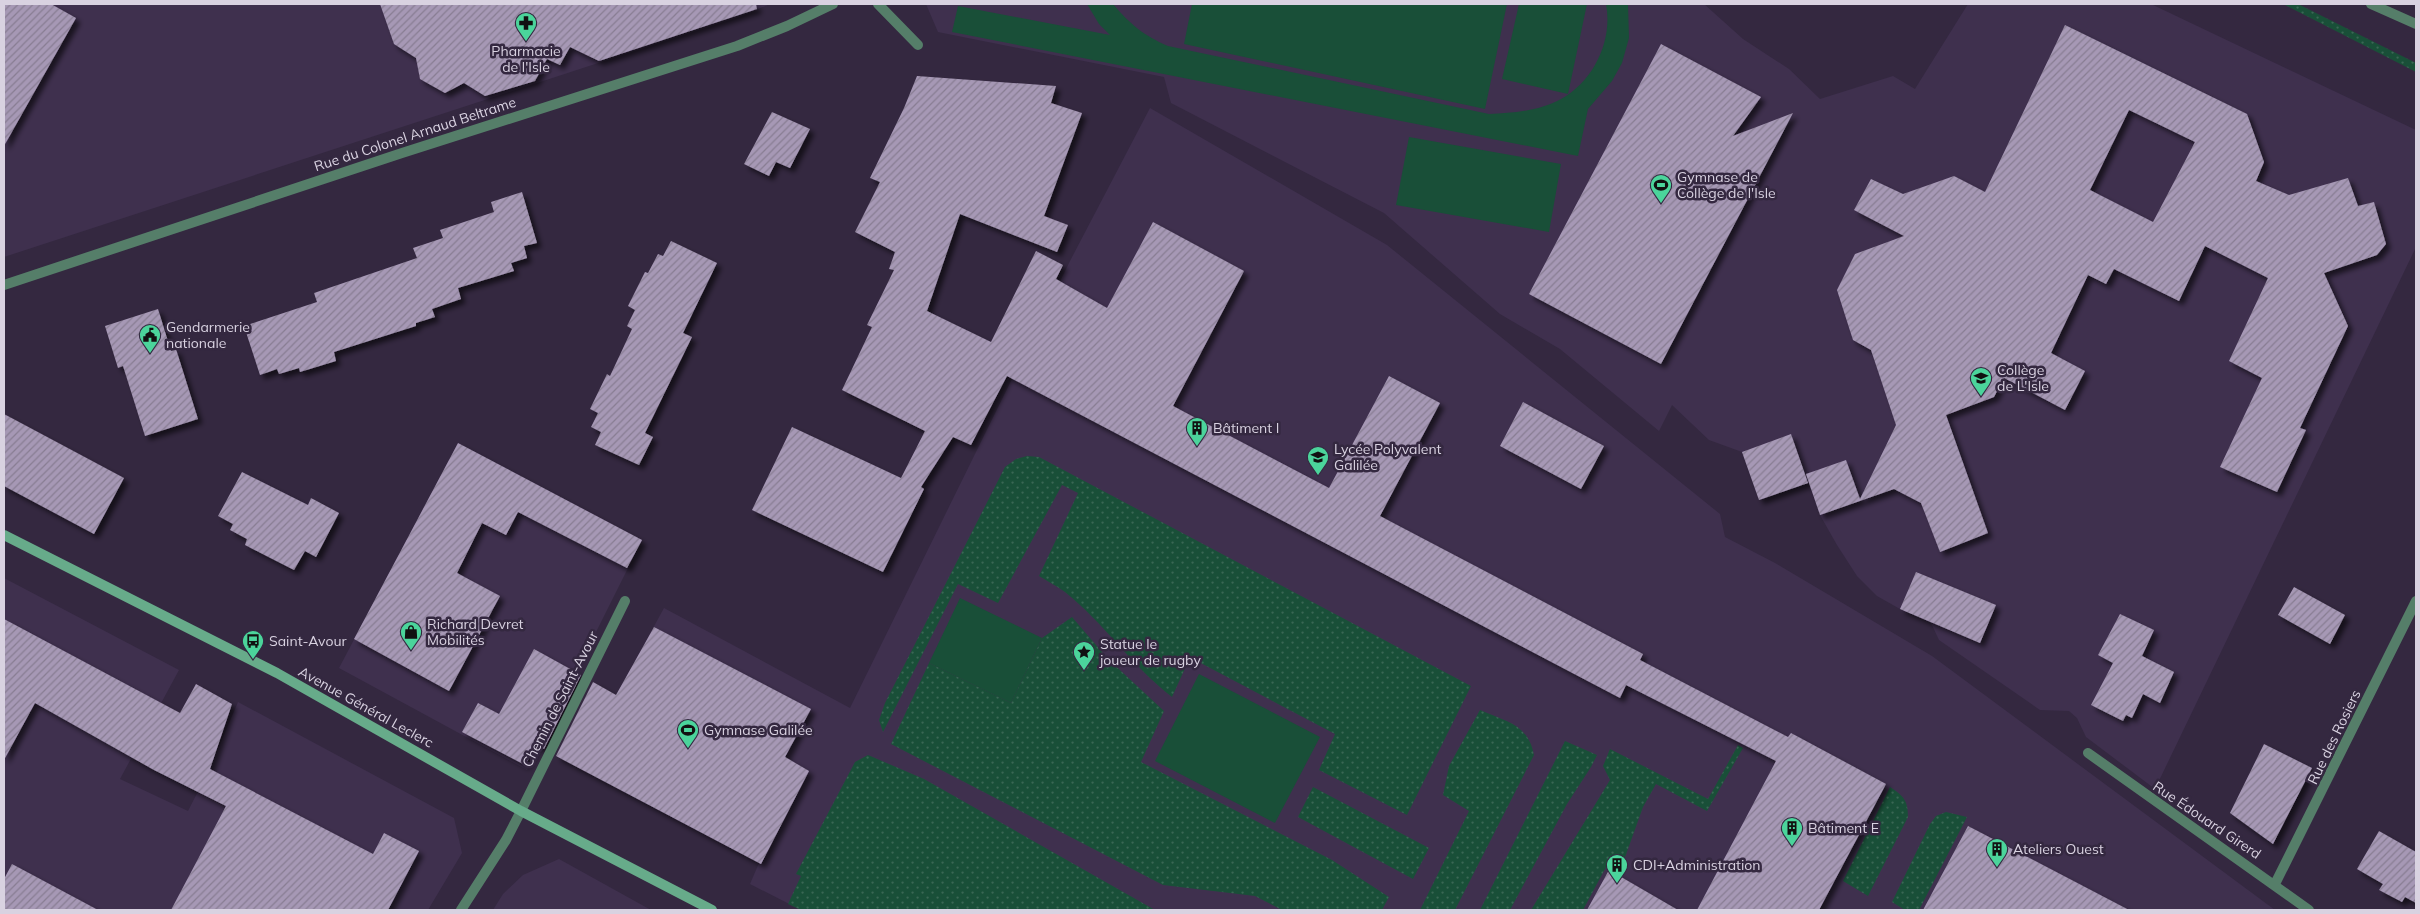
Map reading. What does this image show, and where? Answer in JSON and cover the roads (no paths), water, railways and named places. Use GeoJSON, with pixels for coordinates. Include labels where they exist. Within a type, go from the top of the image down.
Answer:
{"type":"FeatureCollection","features":[{"type":"Feature","properties":{"kind":"main road","name":"Avenue Général Leclerc"},"geometry":{"type":"LineString","coordinates":[[4,535],[269,668],[521,811],[712,910]]}},
{"type":"Feature","properties":{"kind":"street","name":"Rue du Colonel Arnaud Beltrame"},"geometry":{"type":"LineString","coordinates":[[4,285],[402,152],[737,46],[833,4]]}},
{"type":"Feature","properties":{"kind":"street"},"geometry":{"type":"LineString","coordinates":[[878,4],[918,45]]}},
{"type":"Feature","properties":{"kind":"street"},"geometry":{"type":"LineString","coordinates":[[2371,4],[2416,24]]}},
{"type":"Feature","properties":{"kind":"street","name":"Chemin de Saint-Avour"},"geometry":{"type":"LineString","coordinates":[[460,910],[521,811],[625,601]]}},
{"type":"Feature","properties":{"kind":"street","name":"Rue des Rosiers"},"geometry":{"type":"LineString","coordinates":[[2275,884],[2416,601]]}},
{"type":"Feature","properties":{"kind":"street","name":"Rue Édouard Girerd"},"geometry":{"type":"LineString","coordinates":[[2088,753],[2162,807],[2275,884],[2309,910]]}},
{"type":"Feature","properties":{"kind":"place","name":"Pharmacie de l'Isle"},"geometry":{"type":"Point","coordinates":[526,42]}},
{"type":"Feature","properties":{"kind":"place","name":"Gymnase de Collège de l'Isle"},"geometry":{"type":"Point","coordinates":[1661,204]}},
{"type":"Feature","properties":{"kind":"place","name":"Gendarmerie nationale"},"geometry":{"type":"Point","coordinates":[150,354]}},
{"type":"Feature","properties":{"kind":"place","name":"Collège de L'Isle"},"geometry":{"type":"Point","coordinates":[1981,397]}},
{"type":"Feature","properties":{"kind":"place","name":"Bâtiment I"},"geometry":{"type":"Point","coordinates":[1197,447]}},
{"type":"Feature","properties":{"kind":"place","name":"Lycée Polyvalent Galilée"},"geometry":{"type":"Point","coordinates":[1318,476]}},
{"type":"Feature","properties":{"kind":"place","name":"Richard Devret Mobilités"},"geometry":{"type":"Point","coordinates":[411,651]}},
{"type":"Feature","properties":{"kind":"place","name":"Saint-Avour"},"geometry":{"type":"Point","coordinates":[253,660]}},
{"type":"Feature","properties":{"kind":"place","name":"Statue le joueur de rugby"},"geometry":{"type":"Point","coordinates":[1084,671]}},
{"type":"Feature","properties":{"kind":"place","name":"Gymnase Galilée"},"geometry":{"type":"Point","coordinates":[688,749]}},
{"type":"Feature","properties":{"kind":"place","name":"Bâtiment E"},"geometry":{"type":"Point","coordinates":[1792,847]}},
{"type":"Feature","properties":{"kind":"place","name":"Ateliers Ouest"},"geometry":{"type":"Point","coordinates":[1997,868]}},
{"type":"Feature","properties":{"kind":"place","name":"CDI+Administration"},"geometry":{"type":"Point","coordinates":[1617,884]}}]}
